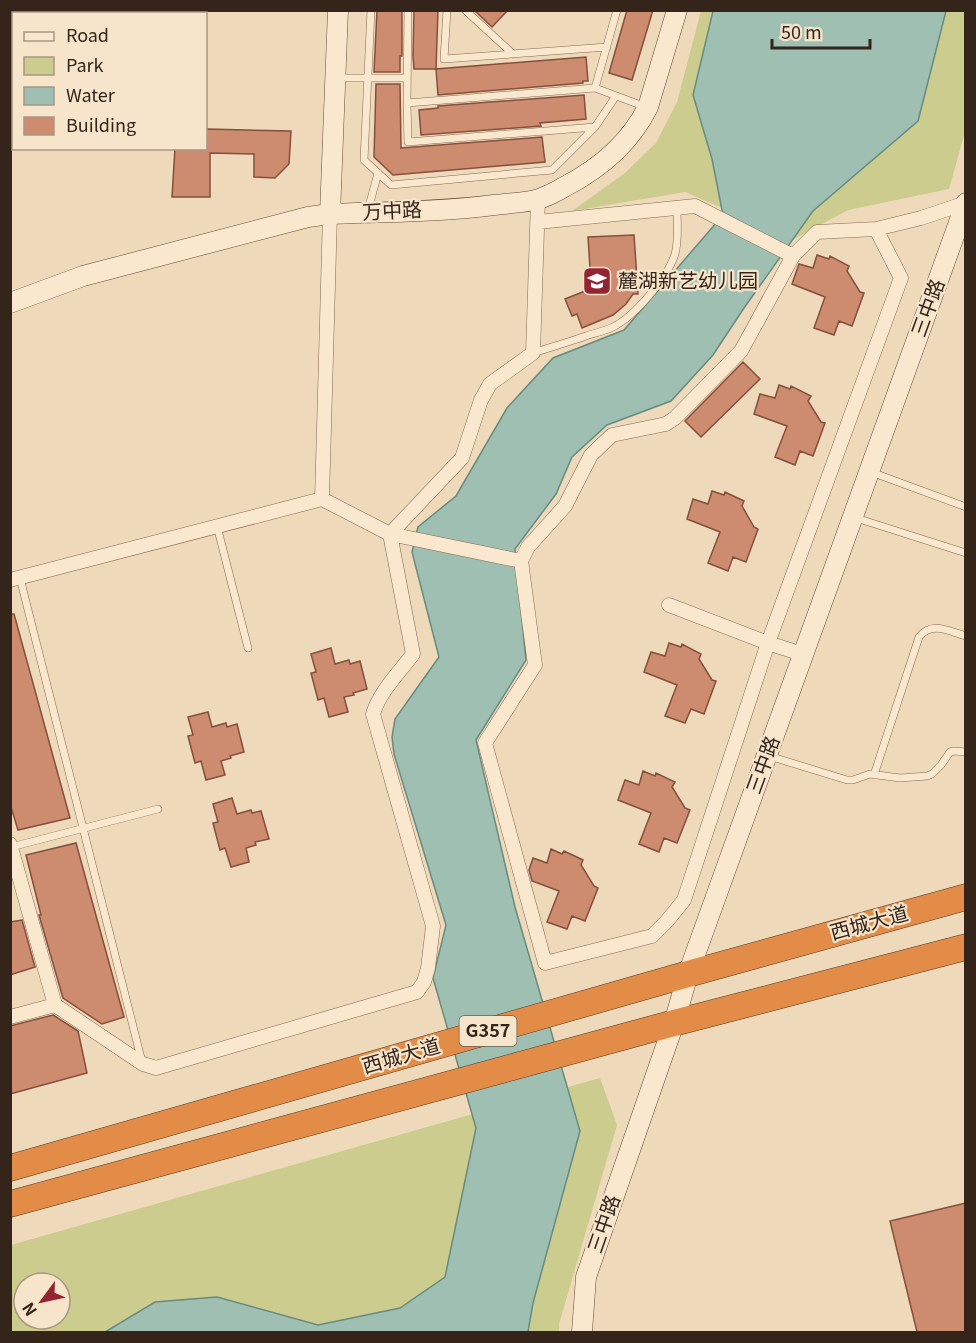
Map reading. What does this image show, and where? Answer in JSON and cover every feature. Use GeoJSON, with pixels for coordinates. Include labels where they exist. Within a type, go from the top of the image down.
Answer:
{"type":"FeatureCollection","features":[{"type":"Feature","properties":{"kind":"highway","name":"西城大道"},"geometry":{"type":"LineString","coordinates":[[10,1168],[966,897]]}},
{"type":"Feature","properties":{"kind":"highway","name":"西城大道"},"geometry":{"type":"LineString","coordinates":[[10,1204],[966,946]]}},
{"type":"Feature","properties":{"kind":"main road"},"geometry":{"type":"LineString","coordinates":[[330,214],[338,10]]}},
{"type":"Feature","properties":{"kind":"main road","name":"万中路"},"geometry":{"type":"LineString","coordinates":[[10,303],[83,276],[308,217],[475,207],[538,199],[576,181],[606,160],[631,135],[648,107],[677,10]]}},
{"type":"Feature","properties":{"kind":"main road","name":"三中路"},"geometry":{"type":"LineString","coordinates":[[582,1332],[586,1277],[674,1023],[688,974],[966,203]]}},
{"type":"Feature","properties":{"kind":"street"},"geometry":{"type":"LineString","coordinates":[[390,534],[462,458],[481,400],[490,384],[533,353],[538,199]]}},
{"type":"Feature","properties":{"kind":"street"},"geometry":{"type":"LineString","coordinates":[[876,229],[901,278],[768,643],[684,900],[652,936],[545,963],[485,743],[535,665],[520,561],[528,547],[565,506],[591,455],[612,435],[666,424],[675,418],[741,351],[793,256],[817,232],[876,229],[921,218],[966,203]]}},
{"type":"Feature","properties":{"kind":"street"},"geometry":{"type":"LineString","coordinates":[[538,222],[694,206],[793,256]]}},
{"type":"Feature","properties":{"kind":"street"},"geometry":{"type":"LineString","coordinates":[[322,499],[330,214]]}},
{"type":"Feature","properties":{"kind":"street"},"geometry":{"type":"LineString","coordinates":[[10,594],[15,579],[322,499],[390,534],[520,561]]}},
{"type":"Feature","properties":{"kind":"street"},"geometry":{"type":"LineString","coordinates":[[11,845],[55,1005],[149,1066],[417,992],[424,982],[428,968],[433,926],[373,714],[382,695],[413,654],[390,534]]}},
{"type":"Feature","properties":{"kind":"street"},"geometry":{"type":"LineString","coordinates":[[669,605],[802,654]]}},
{"type":"Feature","properties":{"kind":"street"},"geometry":{"type":"LineString","coordinates":[[10,1017],[55,1005]]}},
{"type":"Feature","properties":{"kind":"lane"},"geometry":{"type":"LineString","coordinates":[[370,10],[364,160],[391,185],[552,170],[595,127],[616,96]]}},
{"type":"Feature","properties":{"kind":"lane"},"geometry":{"type":"LineString","coordinates":[[408,10],[408,142],[595,127]]}},
{"type":"Feature","properties":{"kind":"lane"},"geometry":{"type":"LineString","coordinates":[[447,10],[444,59],[607,47]]}},
{"type":"Feature","properties":{"kind":"lane"},"geometry":{"type":"LineString","coordinates":[[465,10],[513,54]]}},
{"type":"Feature","properties":{"kind":"lane"},"geometry":{"type":"LineString","coordinates":[[595,88],[617,10]]}},
{"type":"Feature","properties":{"kind":"lane"},"geometry":{"type":"LineString","coordinates":[[335,78],[407,78]]}},
{"type":"Feature","properties":{"kind":"lane"},"geometry":{"type":"LineString","coordinates":[[407,103],[595,88],[648,107]]}},
{"type":"Feature","properties":{"kind":"lane"},"geometry":{"type":"LineString","coordinates":[[368,212],[378,172]]}},
{"type":"Feature","properties":{"kind":"lane"},"geometry":{"type":"LineString","coordinates":[[533,353],[614,327],[643,301],[659,283],[675,254],[676,208]]}},
{"type":"Feature","properties":{"kind":"lane"},"geometry":{"type":"LineString","coordinates":[[869,471],[966,507]]}},
{"type":"Feature","properties":{"kind":"lane"},"geometry":{"type":"LineString","coordinates":[[853,518],[966,554]]}},
{"type":"Feature","properties":{"kind":"lane"},"geometry":{"type":"LineString","coordinates":[[217,526],[248,648]]}},
{"type":"Feature","properties":{"kind":"lane"},"geometry":{"type":"LineString","coordinates":[[15,579],[149,1066]]}},
{"type":"Feature","properties":{"kind":"lane"},"geometry":{"type":"LineString","coordinates":[[874,775],[919,638],[924,632],[934,627],[966,636]]}},
{"type":"Feature","properties":{"kind":"lane"},"geometry":{"type":"LineString","coordinates":[[766,755],[847,780],[854,780],[870,774],[900,778],[927,776],[941,765],[950,752],[966,752]]}},
{"type":"Feature","properties":{"kind":"lane"},"geometry":{"type":"LineString","coordinates":[[11,845],[158,809]]}},
{"type":"Feature","properties":{"kind":"green space"},"geometry":{"type":"Polygon","coordinates":[[[701,11],[965,11],[965,132],[949,189],[848,210],[794,239],[685,192],[572,211],[625,173],[656,143],[677,102],[701,11]]]}},
{"type":"Feature","properties":{"kind":"green space"},"geometry":{"type":"Polygon","coordinates":[[[600,1078],[617,1125],[559,1324],[559,1332],[11,1332],[11,1245],[600,1078]]]}},
{"type":"Feature","properties":{"kind":"water"},"geometry":{"type":"Polygon","coordinates":[[[713,11],[946,11],[918,121],[813,211],[713,355],[671,401],[607,425],[572,457],[556,494],[515,549],[526,660],[476,740],[515,907],[580,1131],[533,1303],[528,1332],[105,1332],[155,1302],[217,1297],[318,1325],[400,1308],[445,1277],[476,1128],[433,978],[446,925],[394,754],[392,737],[395,719],[439,657],[412,552],[418,527],[456,496],[507,408],[553,358],[624,330],[723,215],[712,159],[693,95],[713,11]]]}},
{"type":"Feature","properties":{"kind":"building"},"geometry":{"type":"Polygon","coordinates":[[[377,10],[402,10],[400,72],[374,72],[377,10]]]}},
{"type":"Feature","properties":{"kind":"building"},"geometry":{"type":"Polygon","coordinates":[[[414,10],[438,10],[436,69],[414,69],[414,10]]]}},
{"type":"Feature","properties":{"kind":"building"},"geometry":{"type":"Polygon","coordinates":[[[474,10],[508,10],[492,27],[474,10]]]}},
{"type":"Feature","properties":{"kind":"building"},"geometry":{"type":"Polygon","coordinates":[[[627,10],[653,10],[632,80],[609,73],[627,10]]]}},
{"type":"Feature","properties":{"kind":"building"},"geometry":{"type":"Polygon","coordinates":[[[586,57],[588,81],[583,81],[583,83],[438,95],[436,69],[586,57]]]}},
{"type":"Feature","properties":{"kind":"building"},"geometry":{"type":"Polygon","coordinates":[[[376,84],[400,84],[401,148],[542,137],[545,162],[393,175],[374,157],[376,84]]]}},
{"type":"Feature","properties":{"kind":"building"},"geometry":{"type":"Polygon","coordinates":[[[584,95],[586,119],[540,123],[541,126],[421,135],[419,110],[438,108],[438,106],[584,95]]]}},
{"type":"Feature","properties":{"kind":"building"},"geometry":{"type":"Polygon","coordinates":[[[207,129],[291,131],[289,164],[275,178],[254,177],[254,154],[210,153],[210,197],[172,197],[175,150],[207,150],[207,129]]]}},
{"type":"Feature","properties":{"kind":"building"},"geometry":{"type":"Polygon","coordinates":[[[634,235],[638,294],[633,294],[626,304],[613,315],[582,328],[577,314],[572,316],[565,299],[585,291],[604,290],[604,272],[590,268],[588,237],[634,235]]]}},
{"type":"Feature","properties":{"kind":"building"},"geometry":{"type":"Polygon","coordinates":[[[817,255],[829,259],[830,256],[849,266],[847,271],[860,292],[864,293],[852,326],[839,321],[834,335],[814,328],[825,297],[792,284],[799,264],[813,268],[817,255]]]}},
{"type":"Feature","properties":{"kind":"building"},"geometry":{"type":"Polygon","coordinates":[[[743,362],[760,379],[701,437],[685,421],[743,362]]]}},
{"type":"Feature","properties":{"kind":"building"},"geometry":{"type":"Polygon","coordinates":[[[779,385],[790,389],[791,386],[811,396],[808,401],[821,422],[825,423],[813,456],[800,451],[795,465],[775,457],[787,426],[754,414],[760,394],[775,398],[779,385]]]}},
{"type":"Feature","properties":{"kind":"building"},"geometry":{"type":"Polygon","coordinates":[[[712,491],[724,495],[725,492],[744,501],[742,506],[754,527],[758,529],[746,562],[733,557],[728,571],[708,563],[720,532],[687,519],[693,499],[708,504],[712,491]]]}},
{"type":"Feature","properties":{"kind":"building"},"geometry":{"type":"Polygon","coordinates":[[[10,614],[14,614],[70,818],[18,830],[10,804],[10,614]]]}},
{"type":"Feature","properties":{"kind":"building"},"geometry":{"type":"Polygon","coordinates":[[[669,643],[681,647],[682,644],[701,654],[699,659],[712,680],[716,681],[704,714],[691,709],[685,723],[665,716],[677,685],[644,672],[651,652],[665,656],[669,643]]]}},
{"type":"Feature","properties":{"kind":"building"},"geometry":{"type":"Polygon","coordinates":[[[331,648],[335,664],[349,660],[350,664],[360,661],[367,689],[344,697],[348,712],[329,717],[324,698],[318,700],[311,673],[316,672],[311,654],[331,648]]]}},
{"type":"Feature","properties":{"kind":"building"},"geometry":{"type":"Polygon","coordinates":[[[208,712],[212,727],[226,723],[227,727],[237,724],[244,752],[221,761],[225,775],[206,780],[201,761],[195,763],[188,736],[193,735],[188,717],[208,712]]]}},
{"type":"Feature","properties":{"kind":"building"},"geometry":{"type":"Polygon","coordinates":[[[643,771],[655,776],[656,773],[675,782],[672,787],[685,808],[690,810],[677,843],[664,838],[659,852],[639,844],[651,813],[618,800],[625,780],[639,785],[643,771]]]}},
{"type":"Feature","properties":{"kind":"building"},"geometry":{"type":"Polygon","coordinates":[[[232,798],[237,814],[251,810],[252,813],[261,811],[269,839],[255,842],[256,845],[246,848],[249,862],[231,867],[225,848],[220,850],[213,823],[218,822],[213,804],[232,798]]]}},
{"type":"Feature","properties":{"kind":"building"},"geometry":{"type":"Polygon","coordinates":[[[76,843],[124,1017],[102,1024],[63,998],[39,915],[41,915],[26,855],[76,843]]]}},
{"type":"Feature","properties":{"kind":"building"},"geometry":{"type":"Polygon","coordinates":[[[551,849],[562,854],[564,851],[583,860],[581,865],[594,886],[598,888],[585,921],[572,916],[567,929],[547,922],[559,891],[532,881],[529,870],[533,858],[547,863],[551,849]]]}},
{"type":"Feature","properties":{"kind":"building"},"geometry":{"type":"Polygon","coordinates":[[[22,920],[35,967],[10,975],[10,922],[22,920]]]}},
{"type":"Feature","properties":{"kind":"building"},"geometry":{"type":"Polygon","coordinates":[[[53,1015],[78,1031],[87,1073],[10,1094],[10,1026],[53,1015]]]}},
{"type":"Feature","properties":{"kind":"building"},"geometry":{"type":"Polygon","coordinates":[[[966,1203],[966,1332],[917,1332],[890,1221],[966,1203]]]}},
{"type":"Feature","properties":{"kind":"place","name":"麓湖新艺幼儿园"},"geometry":{"type":"Point","coordinates":[597,281]}}]}
